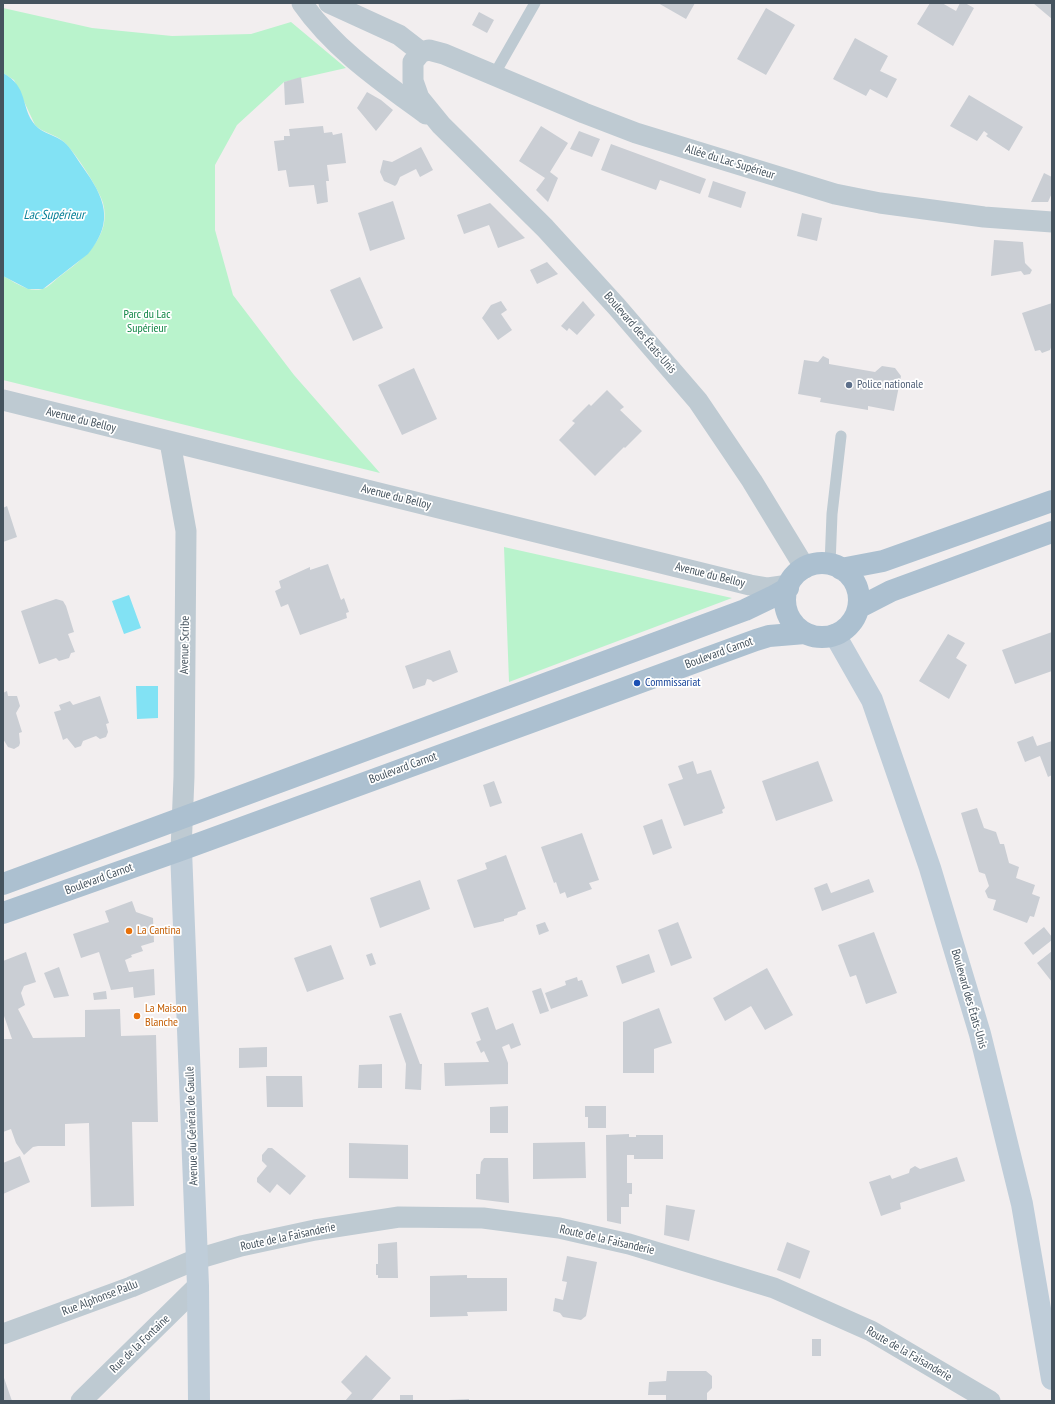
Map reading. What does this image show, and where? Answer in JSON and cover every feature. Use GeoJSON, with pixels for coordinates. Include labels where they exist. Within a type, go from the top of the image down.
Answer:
{"type":"FeatureCollection","features":[{"type":"Feature","properties":{"kind":"main road"},"geometry":{"type":"LineString","coordinates":[[3,884],[745,610],[762,603],[788,586],[795,575],[805,568],[818,564],[836,567],[883,561],[1052,500]]}},
{"type":"Feature","properties":{"kind":"main road"},"geometry":{"type":"LineString","coordinates":[[858,608],[891,591],[990,556],[1052,532]]}},
{"type":"Feature","properties":{"kind":"main road"},"geometry":{"type":"LineString","coordinates":[[788,586],[786,602],[787,612],[794,624],[805,633],[820,637],[835,635],[850,624],[858,608],[857,588],[850,577],[836,567]]}},
{"type":"Feature","properties":{"kind":"main road","name":"Boulevard Carnot"},"geometry":{"type":"LineString","coordinates":[[3,913],[181,850],[756,640],[769,636],[805,633]]}},
{"type":"Feature","properties":{"kind":"street","name":"Boulevard des États-Unis"},"geometry":{"type":"LineString","coordinates":[[302,3],[316,23],[369,72],[441,125]]}},
{"type":"Feature","properties":{"kind":"street"},"geometry":{"type":"LineString","coordinates":[[329,3],[399,35],[417,57]]}},
{"type":"Feature","properties":{"kind":"street","name":"Allée du Lac Supérieur"},"geometry":{"type":"LineString","coordinates":[[417,57],[429,50],[444,54],[584,113],[636,133],[835,194],[880,203],[984,217],[1052,222]]}},
{"type":"Feature","properties":{"kind":"street","name":"Boulevard des États-Unis"},"geometry":{"type":"LineString","coordinates":[[369,72],[386,80],[399,75],[417,57]]}},
{"type":"Feature","properties":{"kind":"street","name":"Boulevard des États-Unis"},"geometry":{"type":"LineString","coordinates":[[417,57],[414,81],[419,98],[441,125],[545,228],[617,307],[698,401],[752,481],[805,568]]}},
{"type":"Feature","properties":{"kind":"street","name":"Avenue du Belloy"},"geometry":{"type":"LineString","coordinates":[[3,400],[750,585],[768,588],[788,586]]}},
{"type":"Feature","properties":{"kind":"street","name":"Avenue Scribe"},"geometry":{"type":"LineString","coordinates":[[170,442],[186,532],[183,818],[181,850]]}},
{"type":"Feature","properties":{"kind":"street","name":"Boulevard des États-Unis"},"geometry":{"type":"LineString","coordinates":[[835,635],[872,700],[930,868],[980,1034],[1022,1204],[1052,1380]]}},
{"type":"Feature","properties":{"kind":"street","name":"Avenue du Général de Gaulle"},"geometry":{"type":"LineString","coordinates":[[181,850],[198,1286],[199,1401]]}},
{"type":"Feature","properties":{"kind":"street","name":"Route de la Faisanderie"},"geometry":{"type":"LineString","coordinates":[[197,1259],[241,1246],[314,1230],[399,1217],[483,1218],[559,1228],[629,1244],[774,1288],[872,1331],[990,1401]]}},
{"type":"Feature","properties":{"kind":"street","name":"Rue Alphonse Pallu"},"geometry":{"type":"LineString","coordinates":[[3,1334],[131,1287],[197,1259]]}},
{"type":"Feature","properties":{"kind":"street","name":"Rue de la Fontaine"},"geometry":{"type":"LineString","coordinates":[[81,1401],[198,1286]]}},
{"type":"Feature","properties":{"kind":"lane"},"geometry":{"type":"LineString","coordinates":[[494,75],[535,3]]}},
{"type":"Feature","properties":{"kind":"lane"},"geometry":{"type":"LineString","coordinates":[[836,567],[832,514],[842,436]]}},
{"type":"Feature","properties":{"kind":"green space","name":"Parc du Lac Supérieur"},"geometry":{"type":"Polygon","coordinates":[[[3,8],[92,28],[172,36],[251,34],[291,22],[346,68],[284,82],[237,125],[215,165],[215,230],[233,295],[294,375],[380,473],[3,380],[3,276],[32,290],[47,287],[86,255],[99,237],[105,215],[101,197],[80,162],[64,142],[35,125],[14,80],[3,73],[3,8]]]}},
{"type":"Feature","properties":{"kind":"green space"},"geometry":{"type":"Polygon","coordinates":[[[504,547],[732,598],[509,682],[504,547]]]}},
{"type":"Feature","properties":{"kind":"water","name":"Lac Supérieur"},"geometry":{"type":"Polygon","coordinates":[[[3,73],[17,84],[21,91],[30,118],[35,125],[67,144],[90,178],[101,199],[104,210],[102,231],[88,254],[43,289],[28,289],[3,276],[3,73]]]}},
{"type":"Feature","properties":{"kind":"water"},"geometry":{"type":"Polygon","coordinates":[[[129,595],[141,628],[124,634],[112,601],[129,595]]]}},
{"type":"Feature","properties":{"kind":"water"},"geometry":{"type":"Polygon","coordinates":[[[136,686],[158,686],[158,718],[137,719],[136,686]]]}},
{"type":"Feature","properties":{"kind":"building"},"geometry":{"type":"Polygon","coordinates":[[[658,3],[695,3],[686,19],[658,3]]]}},
{"type":"Feature","properties":{"kind":"building"},"geometry":{"type":"Polygon","coordinates":[[[930,3],[942,3],[956,11],[960,3],[965,3],[974,8],[953,46],[917,24],[930,3]]]}},
{"type":"Feature","properties":{"kind":"building"},"geometry":{"type":"Polygon","coordinates":[[[1033,3],[1052,3],[1052,19],[1033,3]]]}},
{"type":"Feature","properties":{"kind":"building"},"geometry":{"type":"Polygon","coordinates":[[[766,8],[795,25],[766,75],[737,59],[766,8]]]}},
{"type":"Feature","properties":{"kind":"building"},"geometry":{"type":"Polygon","coordinates":[[[479,12],[494,20],[487,33],[472,25],[479,12]]]}},
{"type":"Feature","properties":{"kind":"building"},"geometry":{"type":"Polygon","coordinates":[[[855,38],[888,56],[880,71],[897,79],[887,98],[870,89],[866,96],[833,79],[855,38]]]}},
{"type":"Feature","properties":{"kind":"building"},"geometry":{"type":"Polygon","coordinates":[[[301,77],[304,103],[285,105],[284,82],[301,77]]]}},
{"type":"Feature","properties":{"kind":"building"},"geometry":{"type":"Polygon","coordinates":[[[367,92],[381,100],[393,110],[376,131],[357,108],[367,92]]]}},
{"type":"Feature","properties":{"kind":"building"},"geometry":{"type":"Polygon","coordinates":[[[969,95],[1023,127],[1009,151],[986,136],[988,134],[984,131],[977,141],[950,126],[969,95]]]}},
{"type":"Feature","properties":{"kind":"building"},"geometry":{"type":"Polygon","coordinates":[[[323,126],[324,133],[332,132],[333,135],[342,133],[346,163],[327,165],[329,181],[326,181],[328,202],[317,204],[314,185],[289,187],[286,170],[278,171],[274,141],[284,140],[284,136],[290,136],[289,129],[323,126]]]}},
{"type":"Feature","properties":{"kind":"building"},"geometry":{"type":"Polygon","coordinates":[[[541,126],[568,143],[550,172],[558,178],[548,202],[536,190],[545,178],[519,161],[541,126]]]}},
{"type":"Feature","properties":{"kind":"building"},"geometry":{"type":"Polygon","coordinates":[[[579,131],[600,139],[592,157],[570,149],[579,131]]]}},
{"type":"Feature","properties":{"kind":"building"},"geometry":{"type":"Polygon","coordinates":[[[611,144],[706,179],[700,194],[660,180],[656,190],[601,170],[611,144]]]}},
{"type":"Feature","properties":{"kind":"building"},"geometry":{"type":"Polygon","coordinates":[[[421,147],[433,170],[420,177],[416,169],[400,177],[395,186],[384,181],[380,172],[383,160],[392,162],[421,147]]]}},
{"type":"Feature","properties":{"kind":"building"},"geometry":{"type":"Polygon","coordinates":[[[1044,173],[1052,177],[1052,193],[1048,202],[1031,202],[1044,173]]]}},
{"type":"Feature","properties":{"kind":"building"},"geometry":{"type":"Polygon","coordinates":[[[713,181],[746,192],[741,208],[708,197],[713,181]]]}},
{"type":"Feature","properties":{"kind":"building"},"geometry":{"type":"Polygon","coordinates":[[[393,201],[405,239],[370,251],[358,213],[393,201]]]}},
{"type":"Feature","properties":{"kind":"building"},"geometry":{"type":"Polygon","coordinates":[[[490,203],[525,238],[498,248],[489,225],[464,234],[457,215],[490,203]]]}},
{"type":"Feature","properties":{"kind":"building"},"geometry":{"type":"Polygon","coordinates":[[[802,213],[822,218],[817,241],[797,236],[802,213]]]}},
{"type":"Feature","properties":{"kind":"building"},"geometry":{"type":"Polygon","coordinates":[[[994,240],[1023,242],[1025,263],[1032,270],[1030,274],[1024,275],[1021,271],[991,276],[994,240]]]}},
{"type":"Feature","properties":{"kind":"building"},"geometry":{"type":"Polygon","coordinates":[[[547,262],[558,274],[537,284],[530,270],[547,262]]]}},
{"type":"Feature","properties":{"kind":"building"},"geometry":{"type":"Polygon","coordinates":[[[360,277],[383,328],[353,341],[330,290],[360,277]]]}},
{"type":"Feature","properties":{"kind":"building"},"geometry":{"type":"Polygon","coordinates":[[[501,301],[507,310],[501,314],[512,330],[498,340],[482,318],[491,305],[501,301]]]}},
{"type":"Feature","properties":{"kind":"building"},"geometry":{"type":"Polygon","coordinates":[[[583,301],[595,315],[577,335],[569,328],[567,331],[561,326],[583,301]]]}},
{"type":"Feature","properties":{"kind":"building"},"geometry":{"type":"Polygon","coordinates":[[[1052,303],[1052,345],[1050,350],[1042,353],[1040,350],[1035,351],[1022,313],[1052,303]]]}},
{"type":"Feature","properties":{"kind":"building","name":"Police nationale"},"geometry":{"type":"Polygon","coordinates":[[[823,356],[829,359],[829,364],[875,372],[882,366],[895,368],[901,376],[894,411],[868,406],[868,410],[820,402],[821,398],[798,394],[804,360],[818,362],[823,356]]]}},
{"type":"Feature","properties":{"kind":"building"},"geometry":{"type":"Polygon","coordinates":[[[414,368],[437,419],[402,435],[378,385],[414,368]]]}},
{"type":"Feature","properties":{"kind":"building"},"geometry":{"type":"Polygon","coordinates":[[[607,390],[624,407],[620,410],[642,431],[595,476],[559,440],[575,423],[572,421],[589,404],[591,406],[607,390]]]}},
{"type":"Feature","properties":{"kind":"building"},"geometry":{"type":"Polygon","coordinates":[[[7,506],[17,537],[3,542],[3,508],[7,506]]]}},
{"type":"Feature","properties":{"kind":"building"},"geometry":{"type":"Polygon","coordinates":[[[328,564],[341,600],[344,598],[349,612],[346,613],[347,618],[300,635],[288,604],[281,607],[275,591],[281,588],[279,581],[310,567],[310,570],[328,564]]]}},
{"type":"Feature","properties":{"kind":"building"},"geometry":{"type":"Polygon","coordinates":[[[56,599],[63,601],[66,606],[74,632],[68,634],[75,652],[71,653],[69,658],[59,661],[56,658],[39,664],[21,611],[56,599]]]}},
{"type":"Feature","properties":{"kind":"building"},"geometry":{"type":"Polygon","coordinates":[[[1052,632],[1052,671],[1015,684],[1002,650],[1052,632]]]}},
{"type":"Feature","properties":{"kind":"building"},"geometry":{"type":"Polygon","coordinates":[[[948,634],[965,643],[956,658],[967,665],[949,699],[919,681],[948,634]]]}},
{"type":"Feature","properties":{"kind":"building"},"geometry":{"type":"Polygon","coordinates":[[[450,650],[458,672],[433,682],[427,679],[425,685],[413,689],[405,666],[450,650]]]}},
{"type":"Feature","properties":{"kind":"building"},"geometry":{"type":"Polygon","coordinates":[[[7,691],[8,696],[17,696],[20,706],[16,713],[22,732],[19,733],[19,746],[14,749],[8,747],[3,739],[3,693],[7,691]]]}},
{"type":"Feature","properties":{"kind":"building"},"geometry":{"type":"Polygon","coordinates":[[[100,696],[109,723],[106,724],[108,732],[106,737],[100,739],[96,736],[83,741],[81,746],[75,748],[67,738],[63,740],[54,712],[61,710],[59,705],[70,701],[73,705],[100,696]]]}},
{"type":"Feature","properties":{"kind":"building"},"geometry":{"type":"Polygon","coordinates":[[[1033,736],[1037,746],[1052,741],[1052,775],[1048,777],[1040,756],[1025,762],[1017,742],[1033,736]]]}},
{"type":"Feature","properties":{"kind":"building"},"geometry":{"type":"Polygon","coordinates":[[[693,761],[697,774],[711,770],[725,808],[722,810],[723,813],[684,826],[668,784],[683,779],[678,766],[693,761]]]}},
{"type":"Feature","properties":{"kind":"building"},"geometry":{"type":"Polygon","coordinates":[[[818,761],[833,801],[776,821],[762,781],[818,761]]]}},
{"type":"Feature","properties":{"kind":"building"},"geometry":{"type":"Polygon","coordinates":[[[494,781],[502,803],[490,807],[483,785],[494,781]]]}},
{"type":"Feature","properties":{"kind":"building"},"geometry":{"type":"Polygon","coordinates":[[[977,808],[984,828],[996,832],[1000,844],[1004,844],[1009,863],[1019,867],[1016,878],[1035,885],[1032,894],[1040,897],[1034,917],[1030,916],[1027,923],[993,910],[996,900],[988,898],[985,891],[989,886],[985,874],[979,872],[961,813],[977,808]]]}},
{"type":"Feature","properties":{"kind":"building"},"geometry":{"type":"Polygon","coordinates":[[[662,819],[672,848],[653,855],[643,826],[662,819]]]}},
{"type":"Feature","properties":{"kind":"building"},"geometry":{"type":"Polygon","coordinates":[[[582,833],[599,880],[589,883],[592,889],[567,898],[565,892],[560,894],[556,882],[554,883],[541,847],[582,833]]]}},
{"type":"Feature","properties":{"kind":"building"},"geometry":{"type":"Polygon","coordinates":[[[506,855],[526,909],[518,912],[517,915],[504,919],[504,921],[474,928],[457,880],[487,869],[485,863],[506,855]]]}},
{"type":"Feature","properties":{"kind":"building"},"geometry":{"type":"Polygon","coordinates":[[[869,879],[874,892],[822,911],[814,888],[827,883],[831,893],[869,879]]]}},
{"type":"Feature","properties":{"kind":"building"},"geometry":{"type":"Polygon","coordinates":[[[420,880],[430,909],[380,928],[370,898],[420,880]]]}},
{"type":"Feature","properties":{"kind":"building"},"geometry":{"type":"Polygon","coordinates":[[[132,901],[136,912],[153,918],[154,942],[141,946],[143,951],[131,955],[132,957],[125,960],[129,972],[154,969],[155,995],[134,998],[133,987],[111,990],[99,952],[81,958],[73,934],[109,922],[105,911],[132,901]]]}},
{"type":"Feature","properties":{"kind":"building"},"geometry":{"type":"Polygon","coordinates":[[[545,922],[549,931],[539,935],[536,925],[545,922]]]}},
{"type":"Feature","properties":{"kind":"building"},"geometry":{"type":"Polygon","coordinates":[[[678,922],[692,958],[671,966],[658,930],[678,922]]]}},
{"type":"Feature","properties":{"kind":"building"},"geometry":{"type":"Polygon","coordinates":[[[1044,927],[1052,937],[1052,940],[1033,955],[1024,943],[1044,927]]]}},
{"type":"Feature","properties":{"kind":"building"},"geometry":{"type":"Polygon","coordinates":[[[874,932],[897,993],[866,1004],[856,975],[850,977],[838,945],[874,932]]]}},
{"type":"Feature","properties":{"kind":"building"},"geometry":{"type":"Polygon","coordinates":[[[331,945],[344,979],[307,992],[294,958],[331,945]]]}},
{"type":"Feature","properties":{"kind":"building"},"geometry":{"type":"Polygon","coordinates":[[[1052,951],[1052,982],[1037,963],[1052,951]]]}},
{"type":"Feature","properties":{"kind":"building"},"geometry":{"type":"Polygon","coordinates":[[[26,952],[36,982],[24,986],[21,993],[25,1005],[18,1009],[33,1038],[85,1037],[85,1010],[120,1009],[121,1036],[156,1035],[158,1122],[132,1122],[134,1206],[91,1207],[89,1123],[65,1124],[65,1146],[33,1147],[24,1155],[16,1143],[11,1129],[3,1132],[3,1039],[12,1039],[3,1013],[3,961],[26,952]]]}},
{"type":"Feature","properties":{"kind":"building"},"geometry":{"type":"Polygon","coordinates":[[[372,953],[376,964],[370,966],[366,955],[372,953]]]}},
{"type":"Feature","properties":{"kind":"building"},"geometry":{"type":"Polygon","coordinates":[[[649,954],[655,972],[622,984],[616,966],[649,954]]]}},
{"type":"Feature","properties":{"kind":"building"},"geometry":{"type":"Polygon","coordinates":[[[59,967],[69,996],[54,998],[44,973],[59,967]]]}},
{"type":"Feature","properties":{"kind":"building"},"geometry":{"type":"Polygon","coordinates":[[[767,968],[793,1015],[765,1030],[751,1006],[725,1021],[713,998],[767,968]]]}},
{"type":"Feature","properties":{"kind":"building"},"geometry":{"type":"Polygon","coordinates":[[[577,977],[578,981],[582,980],[588,996],[551,1009],[545,993],[566,985],[565,981],[577,977]]]}},
{"type":"Feature","properties":{"kind":"building"},"geometry":{"type":"Polygon","coordinates":[[[541,988],[549,1011],[540,1014],[532,991],[541,988]]]}},
{"type":"Feature","properties":{"kind":"building"},"geometry":{"type":"Polygon","coordinates":[[[106,991],[107,999],[94,1000],[93,993],[106,991]]]}},
{"type":"Feature","properties":{"kind":"building"},"geometry":{"type":"Polygon","coordinates":[[[488,1007],[496,1030],[513,1023],[521,1045],[511,1049],[509,1044],[502,1047],[508,1063],[508,1084],[445,1086],[444,1063],[489,1062],[484,1051],[481,1053],[476,1042],[481,1040],[471,1013],[488,1007]]]}},
{"type":"Feature","properties":{"kind":"building"},"geometry":{"type":"Polygon","coordinates":[[[659,1008],[672,1043],[654,1049],[654,1073],[623,1073],[623,1022],[659,1008]]]}},
{"type":"Feature","properties":{"kind":"building"},"geometry":{"type":"Polygon","coordinates":[[[401,1013],[420,1064],[422,1064],[421,1090],[405,1089],[406,1064],[389,1016],[401,1013]]]}},
{"type":"Feature","properties":{"kind":"building"},"geometry":{"type":"Polygon","coordinates":[[[267,1047],[267,1067],[239,1068],[239,1048],[267,1047]]]}},
{"type":"Feature","properties":{"kind":"building"},"geometry":{"type":"Polygon","coordinates":[[[382,1064],[382,1088],[358,1088],[359,1065],[382,1064]]]}},
{"type":"Feature","properties":{"kind":"building"},"geometry":{"type":"Polygon","coordinates":[[[266,1076],[302,1076],[303,1107],[267,1107],[266,1076]]]}},
{"type":"Feature","properties":{"kind":"building"},"geometry":{"type":"Polygon","coordinates":[[[508,1106],[508,1133],[490,1133],[490,1107],[508,1106]]]}},
{"type":"Feature","properties":{"kind":"building"},"geometry":{"type":"Polygon","coordinates":[[[585,1106],[606,1106],[606,1128],[588,1128],[588,1117],[585,1117],[585,1106]]]}},
{"type":"Feature","properties":{"kind":"building"},"geometry":{"type":"Polygon","coordinates":[[[629,1134],[629,1137],[636,1137],[636,1135],[663,1135],[663,1159],[634,1159],[634,1155],[627,1155],[627,1183],[632,1183],[632,1194],[629,1194],[629,1207],[621,1207],[621,1224],[607,1221],[606,1135],[629,1134]]]}},
{"type":"Feature","properties":{"kind":"building"},"geometry":{"type":"Polygon","coordinates":[[[585,1142],[586,1178],[533,1179],[533,1143],[585,1142]]]}},
{"type":"Feature","properties":{"kind":"building"},"geometry":{"type":"Polygon","coordinates":[[[349,1143],[408,1145],[408,1179],[349,1178],[349,1143]]]}},
{"type":"Feature","properties":{"kind":"building"},"geometry":{"type":"Polygon","coordinates":[[[268,1148],[272,1148],[306,1176],[290,1195],[277,1184],[270,1193],[257,1182],[257,1178],[267,1166],[262,1161],[262,1155],[268,1148]]]}},
{"type":"Feature","properties":{"kind":"building"},"geometry":{"type":"Polygon","coordinates":[[[20,1156],[30,1182],[3,1194],[3,1163],[20,1156]]]}},
{"type":"Feature","properties":{"kind":"building"},"geometry":{"type":"Polygon","coordinates":[[[957,1157],[965,1181],[900,1203],[901,1209],[881,1216],[869,1182],[890,1175],[892,1179],[909,1173],[910,1169],[915,1166],[920,1169],[957,1157]]]}},
{"type":"Feature","properties":{"kind":"building"},"geometry":{"type":"Polygon","coordinates":[[[484,1158],[508,1158],[509,1203],[476,1199],[476,1174],[480,1174],[481,1162],[484,1158]]]}},
{"type":"Feature","properties":{"kind":"building"},"geometry":{"type":"Polygon","coordinates":[[[666,1205],[695,1210],[689,1241],[664,1235],[666,1205]]]}},
{"type":"Feature","properties":{"kind":"building"},"geometry":{"type":"Polygon","coordinates":[[[397,1242],[398,1278],[378,1278],[378,1275],[376,1275],[376,1264],[378,1264],[378,1244],[397,1242]]]}},
{"type":"Feature","properties":{"kind":"building"},"geometry":{"type":"Polygon","coordinates":[[[787,1242],[810,1251],[800,1279],[777,1270],[787,1242]]]}},
{"type":"Feature","properties":{"kind":"building"},"geometry":{"type":"Polygon","coordinates":[[[567,1256],[597,1262],[586,1316],[581,1320],[563,1317],[560,1313],[553,1311],[555,1298],[563,1300],[567,1282],[562,1281],[567,1256]]]}},
{"type":"Feature","properties":{"kind":"building"},"geometry":{"type":"Polygon","coordinates":[[[467,1275],[467,1278],[507,1278],[507,1311],[467,1312],[468,1316],[430,1317],[430,1276],[467,1275]]]}},
{"type":"Feature","properties":{"kind":"building"},"geometry":{"type":"Polygon","coordinates":[[[812,1339],[821,1339],[821,1356],[812,1356],[812,1339]]]}},
{"type":"Feature","properties":{"kind":"building"},"geometry":{"type":"Polygon","coordinates":[[[366,1355],[391,1378],[371,1401],[345,1401],[352,1393],[341,1382],[366,1355]]]}},
{"type":"Feature","properties":{"kind":"building"},"geometry":{"type":"Polygon","coordinates":[[[667,1371],[706,1371],[712,1376],[712,1388],[707,1393],[707,1401],[666,1401],[666,1395],[648,1395],[649,1382],[666,1381],[667,1371]]]}},
{"type":"Feature","properties":{"kind":"building"},"geometry":{"type":"Polygon","coordinates":[[[3,1375],[12,1401],[3,1401],[3,1375]]]}},
{"type":"Feature","properties":{"kind":"building"},"geometry":{"type":"Polygon","coordinates":[[[400,1395],[413,1395],[413,1401],[400,1401],[400,1395]]]}},
{"type":"Feature","properties":{"kind":"building"},"geometry":{"type":"Polygon","coordinates":[[[469,1399],[469,1401],[448,1401],[448,1400],[469,1399]]]}},
{"type":"Feature","properties":{"kind":"place","name":"Police nationale"},"geometry":{"type":"Point","coordinates":[849,385]}},
{"type":"Feature","properties":{"kind":"place","name":"Commissariat"},"geometry":{"type":"Point","coordinates":[637,683]}},
{"type":"Feature","properties":{"kind":"place","name":"La Cantina"},"geometry":{"type":"Point","coordinates":[129,931]}},
{"type":"Feature","properties":{"kind":"place","name":"La Maison Blanche"},"geometry":{"type":"Point","coordinates":[137,1016]}}]}
